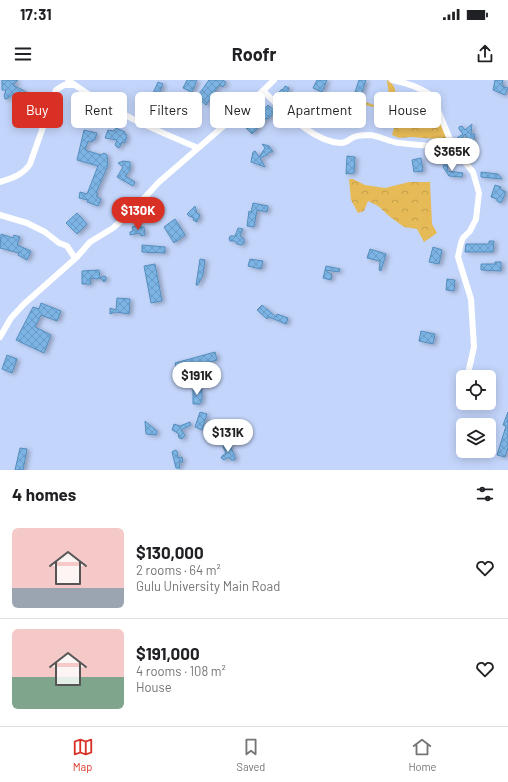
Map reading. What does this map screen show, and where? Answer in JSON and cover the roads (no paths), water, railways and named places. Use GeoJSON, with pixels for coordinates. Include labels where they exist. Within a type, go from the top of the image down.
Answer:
{"type":"FeatureCollection","features":[{"type":"Feature","properties":{"kind":"street"},"geometry":{"type":"LineString","coordinates":[[68,80],[100,101],[141,124],[198,148]]}},
{"type":"Feature","properties":{"kind":"street"},"geometry":{"type":"LineString","coordinates":[[0,337],[15,313],[75,258],[90,242],[113,228],[135,208],[159,182],[274,80]]}},
{"type":"Feature","properties":{"kind":"street"},"geometry":{"type":"LineString","coordinates":[[392,80],[410,84],[426,91],[432,96],[454,149],[473,172],[479,193],[476,219],[470,231],[461,242],[458,257],[471,299],[474,346],[469,369]]}},
{"type":"Feature","properties":{"kind":"street"},"geometry":{"type":"LineString","coordinates":[[0,182],[20,175],[27,169],[56,90],[64,85],[74,85]]}},
{"type":"Feature","properties":{"kind":"street"},"geometry":{"type":"LineString","coordinates":[[263,91],[311,133],[323,139],[343,142],[355,136],[367,135],[398,143],[424,144],[454,149]]}},
{"type":"Feature","properties":{"kind":"street"},"geometry":{"type":"LineString","coordinates":[[0,215],[27,223],[45,232],[59,243],[67,246],[75,258]]}}]}
